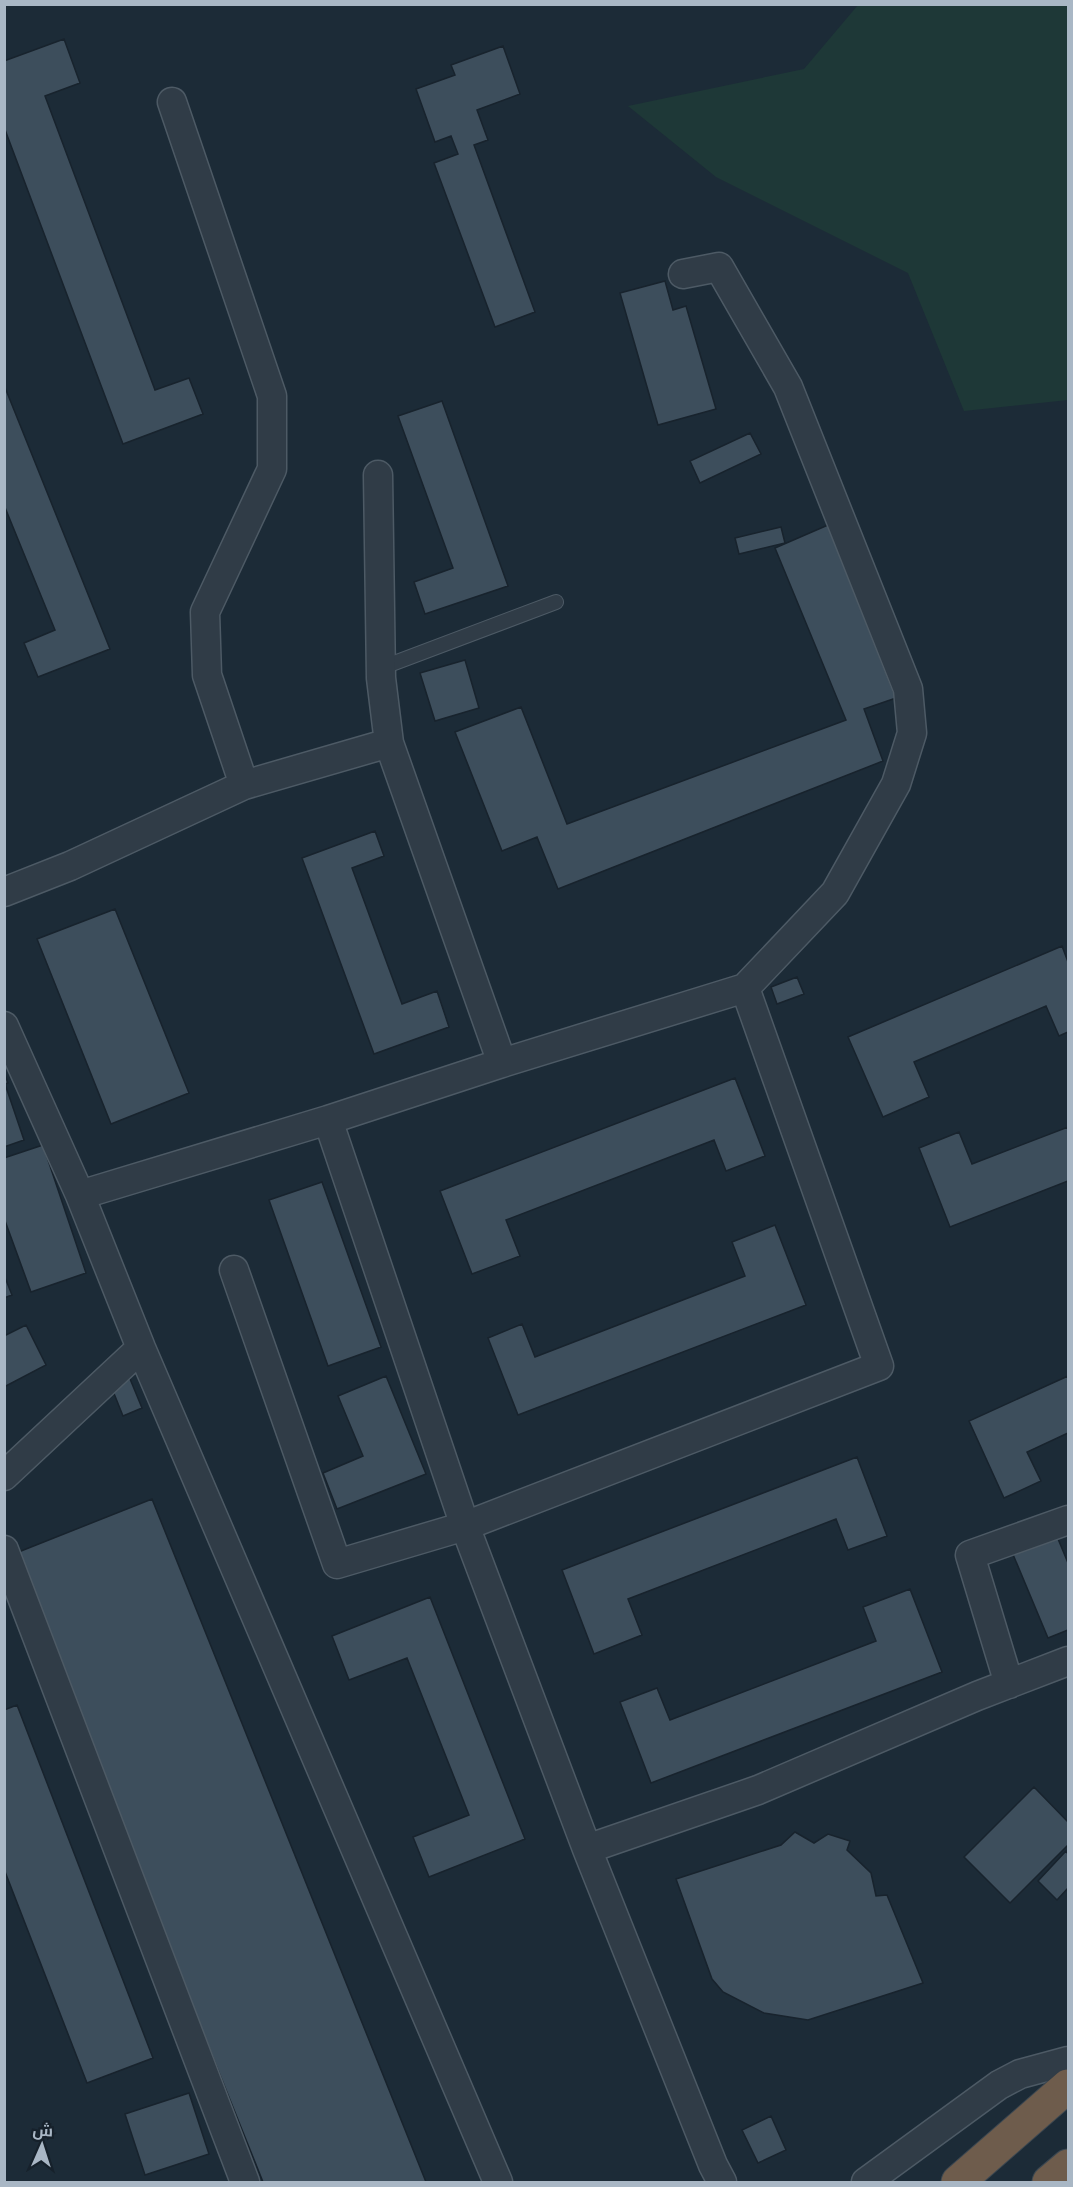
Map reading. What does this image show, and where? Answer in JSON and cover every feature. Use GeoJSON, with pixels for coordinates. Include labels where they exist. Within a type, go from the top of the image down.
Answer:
{"type":"FeatureCollection","features":[{"type":"Feature","properties":{"kind":"highway"},"geometry":{"type":"LineString","coordinates":[[958,2182],[1068,2086]]}},
{"type":"Feature","properties":{"kind":"highway"},"geometry":{"type":"LineString","coordinates":[[1050,2182],[1068,2166]]}},
{"type":"Feature","properties":{"kind":"street"},"geometry":{"type":"LineString","coordinates":[[172,102],[272,396],[272,469],[205,612],[207,675],[244,785]]}},
{"type":"Feature","properties":{"kind":"street"},"geometry":{"type":"LineString","coordinates":[[80,1195],[328,1120],[502,1063],[745,988],[835,893],[896,784],[912,733],[908,689],[788,387],[719,267],[683,274]]}},
{"type":"Feature","properties":{"kind":"street"},"geometry":{"type":"LineString","coordinates":[[378,475],[381,668],[389,743],[502,1063]]}},
{"type":"Feature","properties":{"kind":"street"},"geometry":{"type":"LineString","coordinates":[[4,892],[70,866],[244,785],[389,743]]}},
{"type":"Feature","properties":{"kind":"street"},"geometry":{"type":"LineString","coordinates":[[234,1270],[337,1564],[465,1526],[879,1366],[745,988]]}},
{"type":"Feature","properties":{"kind":"street"},"geometry":{"type":"LineString","coordinates":[[4,1026],[80,1195],[141,1348],[498,2182]]}},
{"type":"Feature","properties":{"kind":"street"},"geometry":{"type":"LineString","coordinates":[[328,1120],[465,1526],[587,1849],[713,2166],[722,2182]]}},
{"type":"Feature","properties":{"kind":"street"},"geometry":{"type":"LineString","coordinates":[[4,1476],[141,1348]]}},
{"type":"Feature","properties":{"kind":"street"},"geometry":{"type":"LineString","coordinates":[[1009,1684],[970,1555],[1068,1520]]}},
{"type":"Feature","properties":{"kind":"street"},"geometry":{"type":"LineString","coordinates":[[4,1550],[244,2182]]}},
{"type":"Feature","properties":{"kind":"street"},"geometry":{"type":"LineString","coordinates":[[587,1849],[758,1790],[1068,1661]]}},
{"type":"Feature","properties":{"kind":"street"},"geometry":{"type":"LineString","coordinates":[[866,2182],[999,2085],[1020,2074],[1068,2061]]}},
{"type":"Feature","properties":{"kind":"lane"},"geometry":{"type":"LineString","coordinates":[[381,668],[556,602]]}},
{"type":"Feature","properties":{"kind":"green space"},"geometry":{"type":"Polygon","coordinates":[[[858,5],[1068,5],[1068,400],[964,411],[908,273],[716,177],[628,106],[804,69],[858,5]]]}},
{"type":"Feature","properties":{"kind":"building"},"geometry":{"type":"Polygon","coordinates":[[[64,39],[80,83],[45,96],[155,390],[189,378],[203,414],[123,444],[4,127],[4,61],[64,39]]]}},
{"type":"Feature","properties":{"kind":"building"},"geometry":{"type":"Polygon","coordinates":[[[503,46],[520,94],[477,110],[488,140],[474,145],[535,312],[495,327],[434,163],[458,154],[451,136],[435,142],[416,89],[455,75],[451,65],[503,46]]]}},
{"type":"Feature","properties":{"kind":"building"},"geometry":{"type":"Polygon","coordinates":[[[665,281],[673,310],[686,306],[716,409],[658,425],[620,293],[665,281]]]}},
{"type":"Feature","properties":{"kind":"building"},"geometry":{"type":"Polygon","coordinates":[[[4,385],[110,649],[38,677],[24,643],[55,630],[4,505],[4,385]]]}},
{"type":"Feature","properties":{"kind":"building"},"geometry":{"type":"Polygon","coordinates":[[[442,401],[508,586],[425,614],[414,582],[453,568],[398,416],[442,401]]]}},
{"type":"Feature","properties":{"kind":"building"},"geometry":{"type":"Polygon","coordinates":[[[750,433],[761,454],[700,483],[690,461],[750,433]]]}},
{"type":"Feature","properties":{"kind":"building"},"geometry":{"type":"Polygon","coordinates":[[[828,525],[896,698],[864,709],[883,761],[558,889],[537,837],[502,851],[455,732],[521,707],[567,824],[846,720],[775,548],[828,525]]]}},
{"type":"Feature","properties":{"kind":"building"},"geometry":{"type":"Polygon","coordinates":[[[781,527],[785,543],[739,554],[735,538],[781,527]]]}},
{"type":"Feature","properties":{"kind":"building"},"geometry":{"type":"Polygon","coordinates":[[[465,660],[479,708],[435,721],[420,673],[465,660]]]}},
{"type":"Feature","properties":{"kind":"building"},"geometry":{"type":"Polygon","coordinates":[[[375,831],[384,856],[352,868],[402,1004],[437,991],[449,1027],[374,1054],[302,858],[375,831]]]}},
{"type":"Feature","properties":{"kind":"building"},"geometry":{"type":"Polygon","coordinates":[[[115,909],[189,1093],[111,1124],[37,939],[115,909]]]}},
{"type":"Feature","properties":{"kind":"building"},"geometry":{"type":"Polygon","coordinates":[[[1062,946],[1068,962],[1068,1032],[1059,1036],[1046,1006],[914,1062],[929,1097],[883,1117],[848,1037],[1062,946]]]}},
{"type":"Feature","properties":{"kind":"building"},"geometry":{"type":"Polygon","coordinates":[[[797,977],[804,994],[777,1004],[771,987],[797,977]]]}},
{"type":"Feature","properties":{"kind":"building"},"geometry":{"type":"Polygon","coordinates":[[[4,1072],[8,1083],[5,1084],[24,1140],[4,1147],[4,1072]]]}},
{"type":"Feature","properties":{"kind":"building"},"geometry":{"type":"Polygon","coordinates":[[[735,1078],[765,1156],[726,1171],[714,1140],[506,1220],[520,1256],[472,1274],[440,1191],[735,1078]]]}},
{"type":"Feature","properties":{"kind":"building"},"geometry":{"type":"Polygon","coordinates":[[[1068,1127],[1068,1181],[950,1227],[919,1148],[959,1132],[972,1164],[1068,1127]]]}},
{"type":"Feature","properties":{"kind":"building"},"geometry":{"type":"Polygon","coordinates":[[[43,1145],[86,1273],[31,1292],[4,1218],[4,1158],[43,1145]]]}},
{"type":"Feature","properties":{"kind":"building"},"geometry":{"type":"Polygon","coordinates":[[[322,1182],[381,1347],[328,1366],[269,1200],[322,1182]]]}},
{"type":"Feature","properties":{"kind":"building"},"geometry":{"type":"Polygon","coordinates":[[[775,1225],[806,1305],[518,1415],[488,1338],[522,1324],[535,1357],[745,1276],[732,1242],[775,1225]]]}},
{"type":"Feature","properties":{"kind":"building"},"geometry":{"type":"Polygon","coordinates":[[[4,1275],[12,1295],[4,1298],[4,1275]]]}},
{"type":"Feature","properties":{"kind":"building"},"geometry":{"type":"Polygon","coordinates":[[[26,1325],[46,1365],[4,1387],[4,1336],[26,1325]]]}},
{"type":"Feature","properties":{"kind":"building"},"geometry":{"type":"Polygon","coordinates":[[[128,1374],[142,1408],[123,1416],[109,1381],[128,1374]]]}},
{"type":"Feature","properties":{"kind":"building"},"geometry":{"type":"Polygon","coordinates":[[[386,1376],[426,1474],[337,1509],[323,1473],[363,1456],[338,1396],[386,1376]]]}},
{"type":"Feature","properties":{"kind":"building"},"geometry":{"type":"Polygon","coordinates":[[[1068,1376],[1068,1433],[1027,1452],[1041,1481],[1004,1498],[969,1421],[1068,1376]]]}},
{"type":"Feature","properties":{"kind":"building"},"geometry":{"type":"Polygon","coordinates":[[[857,1457],[887,1536],[848,1550],[836,1519],[628,1599],[642,1635],[594,1654],[562,1570],[857,1457]]]}},
{"type":"Feature","properties":{"kind":"building"},"geometry":{"type":"Polygon","coordinates":[[[152,1499],[426,2182],[263,2182],[11,1555],[152,1499]]]}},
{"type":"Feature","properties":{"kind":"building"},"geometry":{"type":"Polygon","coordinates":[[[1056,1534],[1068,1563],[1068,1630],[1048,1638],[1012,1552],[1056,1534]]]}},
{"type":"Feature","properties":{"kind":"building"},"geometry":{"type":"Polygon","coordinates":[[[910,1589],[942,1672],[651,1783],[620,1702],[657,1688],[670,1720],[876,1641],[863,1607],[910,1589]]]}},
{"type":"Feature","properties":{"kind":"building"},"geometry":{"type":"Polygon","coordinates":[[[430,1597],[525,1839],[429,1877],[413,1837],[469,1815],[407,1658],[349,1680],[332,1636],[430,1597]]]}},
{"type":"Feature","properties":{"kind":"building"},"geometry":{"type":"Polygon","coordinates":[[[17,1705],[153,2058],[87,2083],[4,1869],[4,1710],[17,1705]]]}},
{"type":"Feature","properties":{"kind":"building"},"geometry":{"type":"Polygon","coordinates":[[[1034,1787],[1068,1822],[1068,1845],[1010,1903],[964,1857],[1034,1787]]]}},
{"type":"Feature","properties":{"kind":"building"},"geometry":{"type":"Polygon","coordinates":[[[795,1832],[814,1843],[828,1834],[850,1841],[847,1850],[871,1873],[876,1896],[887,1895],[923,1983],[808,2020],[764,2013],[723,1992],[712,1979],[676,1879],[781,1845],[795,1832]]]}},
{"type":"Feature","properties":{"kind":"building"},"geometry":{"type":"Polygon","coordinates":[[[1066,1851],[1068,1854],[1068,1888],[1057,1900],[1038,1881],[1066,1851]]]}},
{"type":"Feature","properties":{"kind":"building"},"geometry":{"type":"Polygon","coordinates":[[[189,2093],[209,2154],[145,2175],[125,2114],[189,2093]]]}},
{"type":"Feature","properties":{"kind":"building"},"geometry":{"type":"Polygon","coordinates":[[[771,2116],[786,2150],[758,2163],[742,2130],[771,2116]]]}}]}
